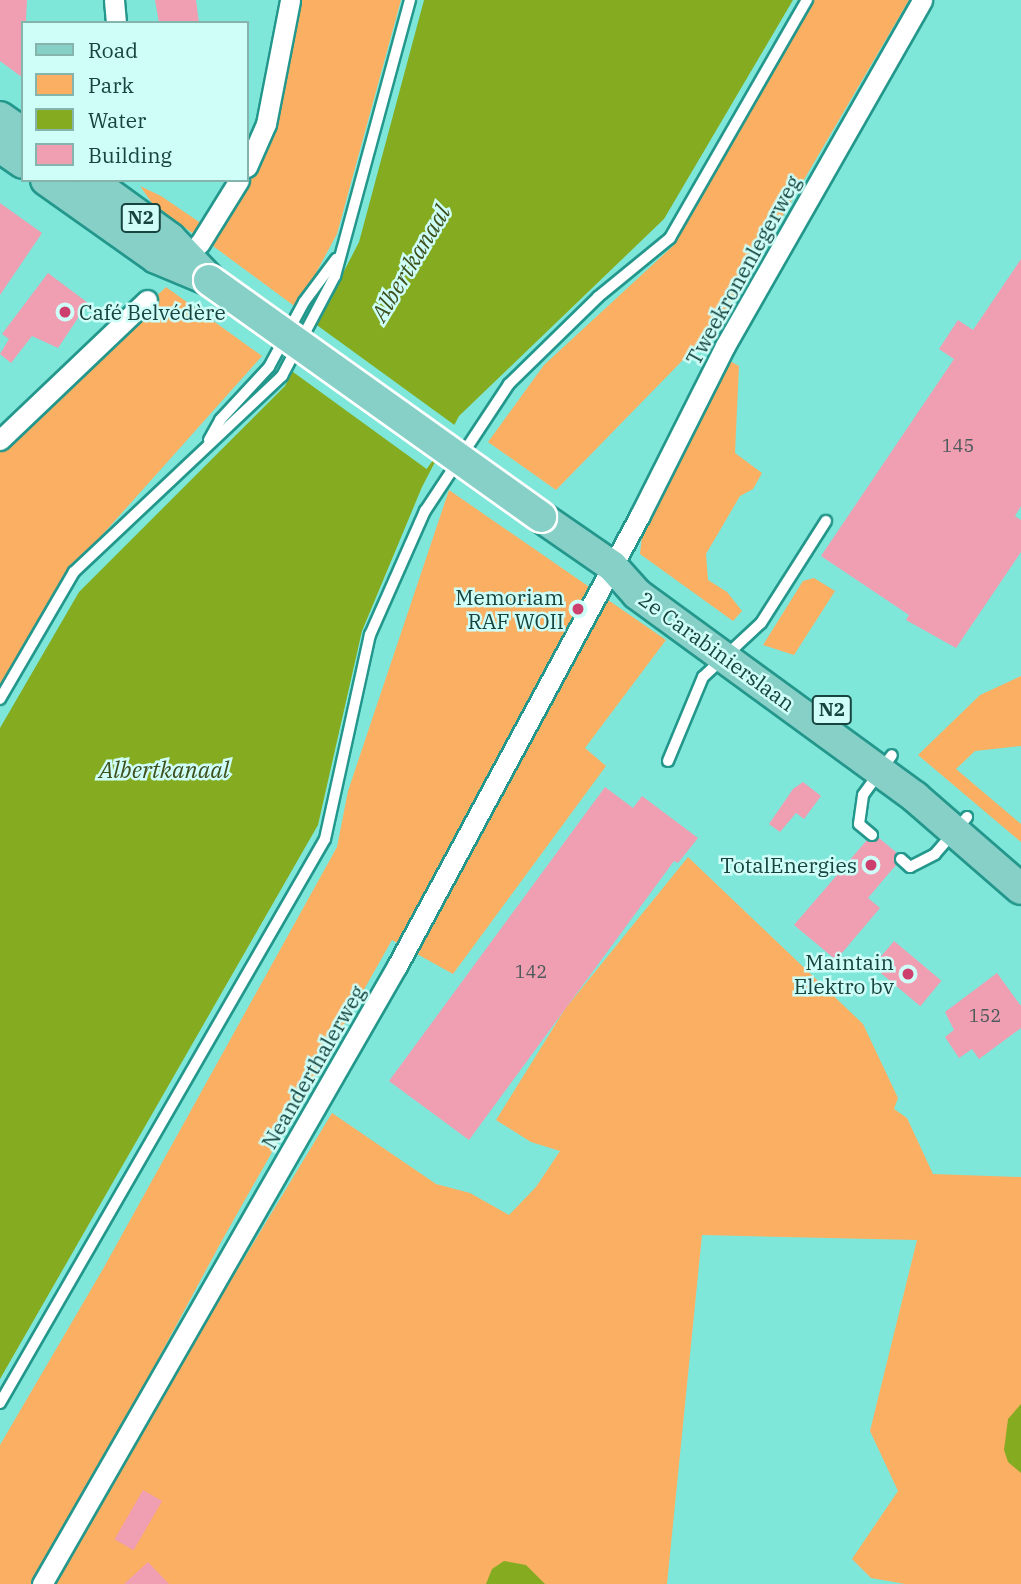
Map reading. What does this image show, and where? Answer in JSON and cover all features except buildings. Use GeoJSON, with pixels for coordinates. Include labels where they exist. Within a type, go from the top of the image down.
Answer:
{"type":"FeatureCollection","features":[{"type":"Feature","properties":{"kind":"main road"},"geometry":{"type":"LineString","coordinates":[[0,117],[21,132]]}},
{"type":"Feature","properties":{"kind":"main road"},"geometry":{"type":"LineString","coordinates":[[0,147],[21,162]]}},
{"type":"Feature","properties":{"kind":"main road","name":"2e Carabinierslaan"},"geometry":{"type":"LineString","coordinates":[[60,182],[87,186],[209,281],[541,517],[612,566],[646,580],[732,650],[886,762],[961,824],[1021,865]]}},
{"type":"Feature","properties":{"kind":"main road","name":"2e Carabinierslaan"},"geometry":{"type":"LineString","coordinates":[[961,824],[1021,889]]}},
{"type":"Feature","properties":{"kind":"street"},"geometry":{"type":"LineString","coordinates":[[114,0],[116,21]]}},
{"type":"Feature","properties":{"kind":"street"},"geometry":{"type":"LineString","coordinates":[[248,165],[266,124],[289,0]]}},
{"type":"Feature","properties":{"kind":"street","name":"Tweekronenlegerweg"},"geometry":{"type":"LineString","coordinates":[[612,566],[725,346],[922,0]]}},
{"type":"Feature","properties":{"kind":"street"},"geometry":{"type":"LineString","coordinates":[[183,262],[238,182]]}},
{"type":"Feature","properties":{"kind":"street"},"geometry":{"type":"LineString","coordinates":[[0,440],[147,300]]}},
{"type":"Feature","properties":{"kind":"street","name":"Neanderthalerweg"},"geometry":{"type":"LineString","coordinates":[[42,1584],[397,966],[612,566]]}},
{"type":"Feature","properties":{"kind":"lane"},"geometry":{"type":"LineString","coordinates":[[0,699],[74,572],[282,376],[335,276],[339,256],[351,227],[410,0]]}},
{"type":"Feature","properties":{"kind":"lane"},"geometry":{"type":"LineString","coordinates":[[0,1403],[325,839],[370,635],[425,511],[509,384],[598,297],[670,238],[807,0]]}},
{"type":"Feature","properties":{"kind":"lane"},"geometry":{"type":"LineString","coordinates":[[206,447],[220,420],[269,367],[304,302],[339,256]]}},
{"type":"Feature","properties":{"kind":"lane"},"geometry":{"type":"LineString","coordinates":[[668,761],[702,677],[761,623],[826,521]]}},
{"type":"Feature","properties":{"kind":"lane"},"geometry":{"type":"LineString","coordinates":[[872,835],[859,824],[863,795],[886,762]]}},
{"type":"Feature","properties":{"kind":"lane"},"geometry":{"type":"LineString","coordinates":[[901,859],[911,867],[935,854],[961,824]]}},
{"type":"Feature","properties":{"kind":"green space"},"geometry":{"type":"Polygon","coordinates":[[[299,0],[401,0],[337,234],[297,308],[213,246],[276,126],[299,0]]]}},
{"type":"Feature","properties":{"kind":"green space"},"geometry":{"type":"Polygon","coordinates":[[[813,0],[909,0],[722,320],[556,490],[488,442],[544,365],[674,245],[813,0]]]}},
{"type":"Feature","properties":{"kind":"green space"},"geometry":{"type":"Polygon","coordinates":[[[140,186],[161,196],[205,226],[195,235],[152,203],[140,186]]]}},
{"type":"Feature","properties":{"kind":"green space"},"geometry":{"type":"Polygon","coordinates":[[[166,287],[262,356],[62,580],[0,687],[0,445],[166,287]]]}},
{"type":"Feature","properties":{"kind":"green space"},"geometry":{"type":"Polygon","coordinates":[[[726,359],[739,366],[735,453],[762,473],[753,489],[740,496],[706,554],[708,580],[727,592],[742,611],[733,621],[640,554],[643,526],[726,359]]]}},
{"type":"Feature","properties":{"kind":"green space"},"geometry":{"type":"Polygon","coordinates":[[[449,490],[666,640],[585,748],[606,766],[453,974],[392,940],[220,1244],[37,1584],[0,1584],[0,1445],[103,1269],[337,847],[348,791],[449,490]]]}},
{"type":"Feature","properties":{"kind":"green space"},"geometry":{"type":"Polygon","coordinates":[[[814,578],[835,591],[794,655],[763,645],[803,581],[814,578]]]}},
{"type":"Feature","properties":{"kind":"green space"},"geometry":{"type":"Polygon","coordinates":[[[1021,676],[1021,746],[975,751],[956,769],[1021,824],[1021,842],[918,755],[980,695],[1021,676]]]}},
{"type":"Feature","properties":{"kind":"green space"},"geometry":{"type":"Polygon","coordinates":[[[688,857],[863,1024],[898,1098],[894,1109],[907,1118],[933,1174],[1021,1177],[1021,1584],[905,1584],[871,1578],[852,1559],[898,1491],[870,1431],[917,1240],[702,1235],[667,1584],[54,1584],[118,1467],[332,1113],[436,1184],[470,1193],[509,1215],[536,1187],[560,1151],[531,1142],[496,1120],[565,1009],[688,857]]]}},
{"type":"Feature","properties":{"kind":"water","name":"Albertkanaal"},"geometry":{"type":"Polygon","coordinates":[[[424,0],[793,0],[664,219],[459,416],[422,487],[362,631],[318,825],[0,1379],[0,728],[79,592],[285,386],[359,242],[424,0]]]}},
{"type":"Feature","properties":{"kind":"water"},"geometry":{"type":"Polygon","coordinates":[[[1021,1404],[1021,1473],[1008,1462],[1004,1450],[1008,1419],[1021,1404]]]}},
{"type":"Feature","properties":{"kind":"water"},"geometry":{"type":"Polygon","coordinates":[[[504,1561],[526,1565],[545,1584],[486,1584],[492,1569],[504,1561]]]}},
{"type":"Feature","properties":{"kind":"pier"},"geometry":{"type":"Polygon","coordinates":[[[314,323],[457,427],[427,469],[283,365],[314,323]]]}},
{"type":"Feature","properties":{"kind":"place","name":"Café Belvédère"},"geometry":{"type":"Point","coordinates":[65,312]}},
{"type":"Feature","properties":{"kind":"place","name":"Memoriam RAF WOII"},"geometry":{"type":"Point","coordinates":[578,609]}},
{"type":"Feature","properties":{"kind":"place","name":"TotalEnergies"},"geometry":{"type":"Point","coordinates":[871,865]}},
{"type":"Feature","properties":{"kind":"place","name":"Maintain Elektro bv"},"geometry":{"type":"Point","coordinates":[908,974]}}]}
